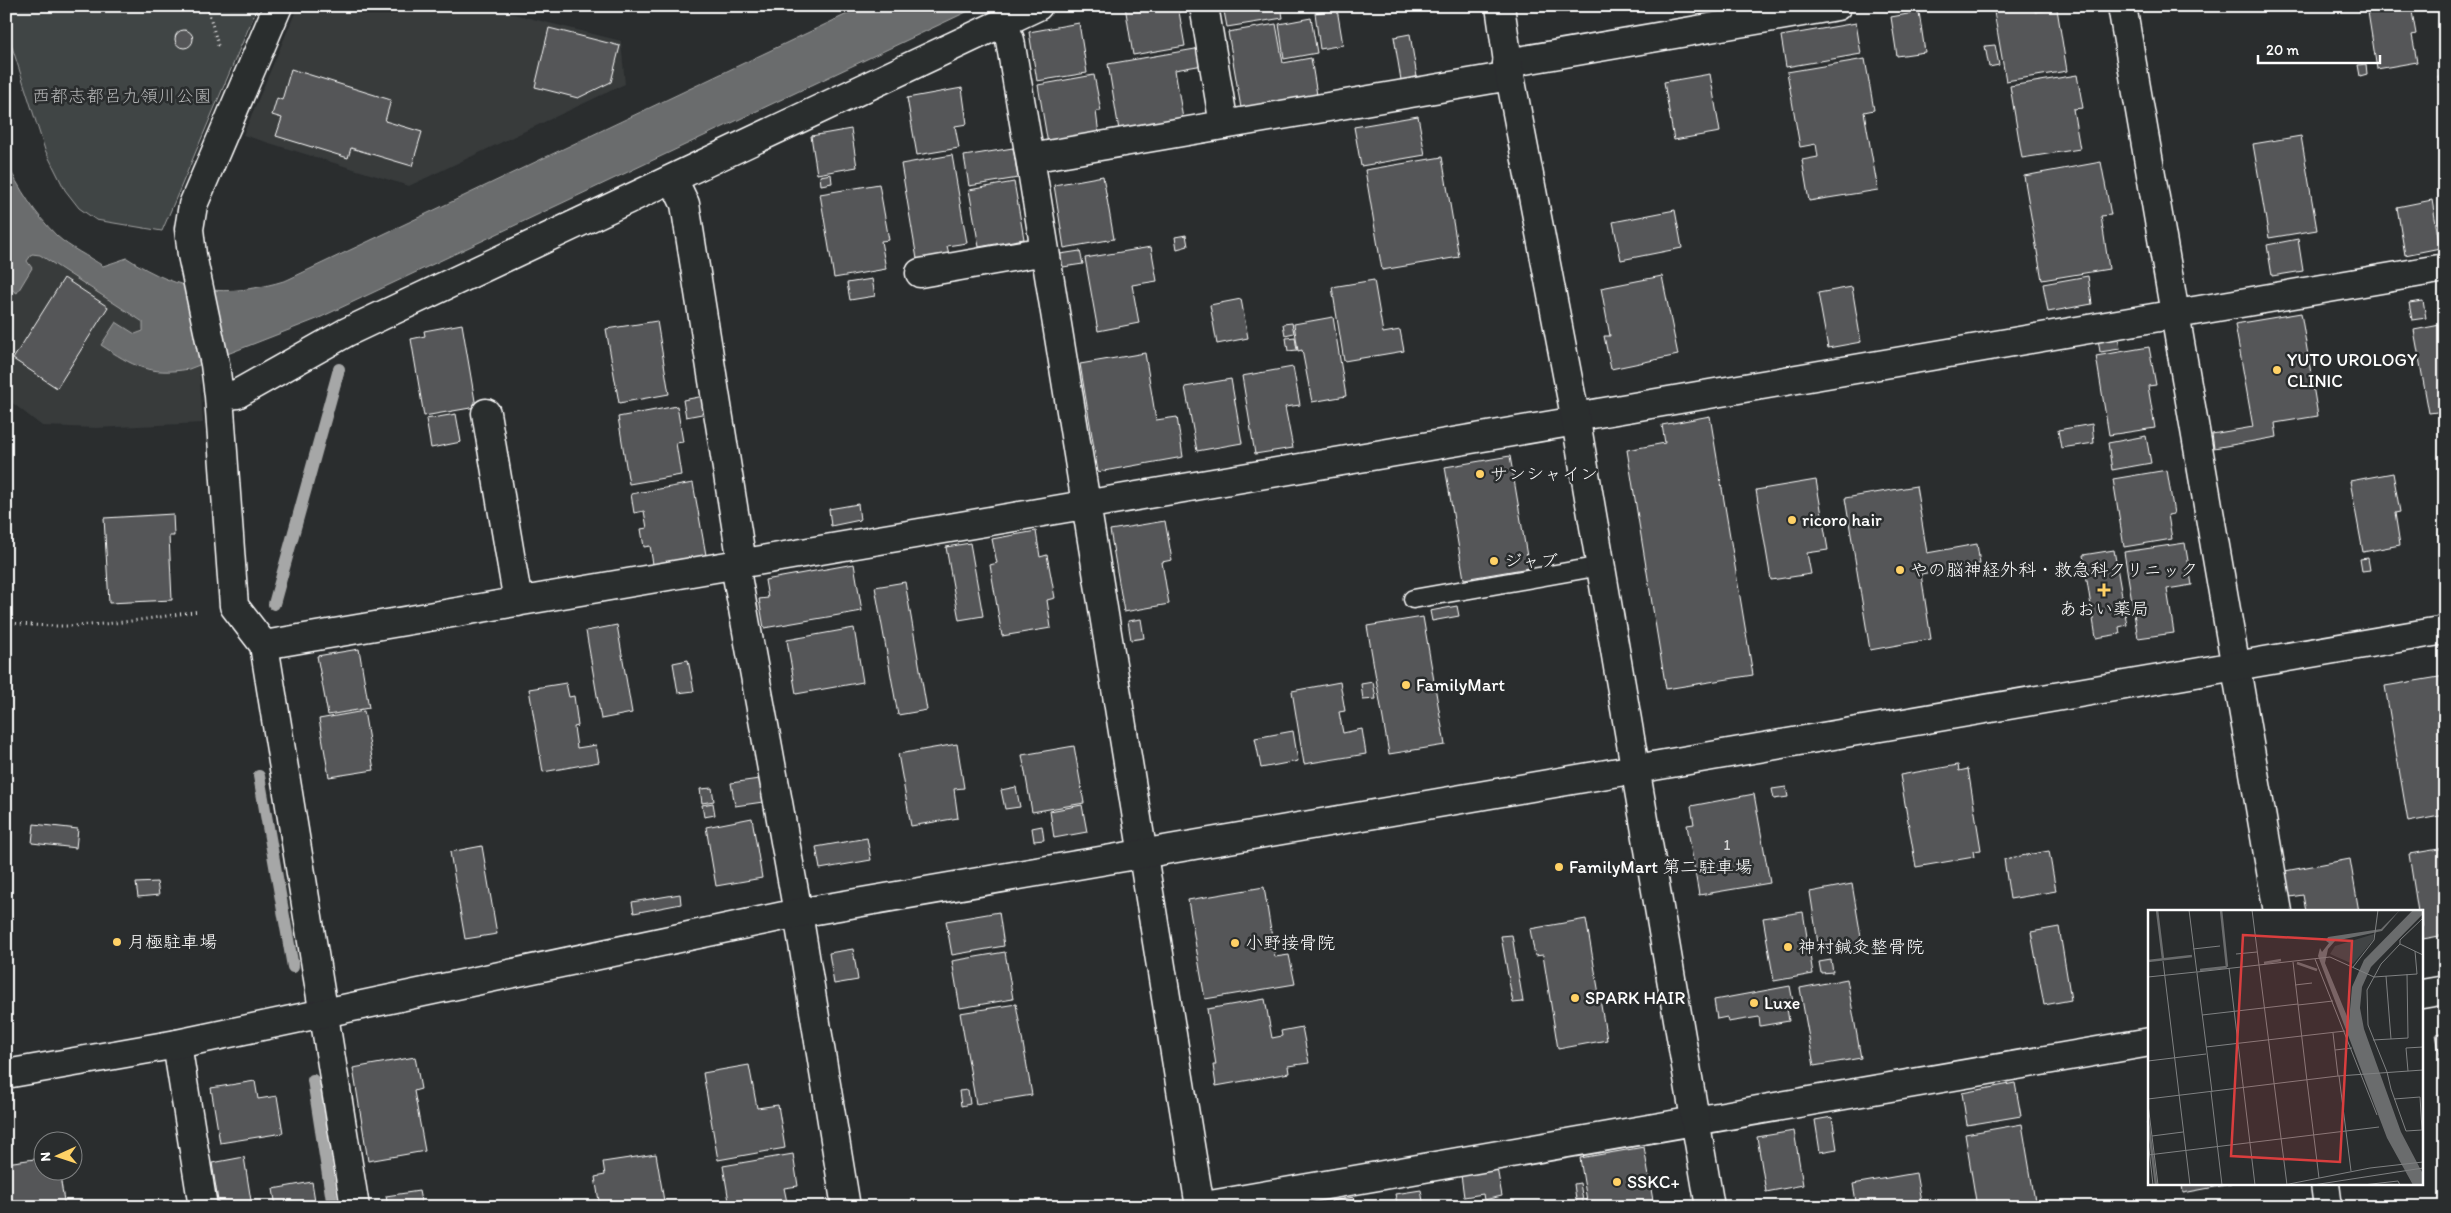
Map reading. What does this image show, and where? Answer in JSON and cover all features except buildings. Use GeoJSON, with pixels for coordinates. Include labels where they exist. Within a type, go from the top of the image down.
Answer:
{"type":"FeatureCollection","features":[{"type":"Feature","properties":{"kind":"street"},"geometry":{"type":"LineString","coordinates":[[278,6],[193,204],[189,229],[192,256],[216,364],[234,606],[264,645],[355,1207]]}},
{"type":"Feature","properties":{"kind":"street"},"geometry":{"type":"LineString","coordinates":[[219,396],[237,394],[347,332],[1038,6]]}},
{"type":"Feature","properties":{"kind":"street"},"geometry":{"type":"LineString","coordinates":[[1204,6],[1224,125]]}},
{"type":"Feature","properties":{"kind":"street"},"geometry":{"type":"LineString","coordinates":[[1500,6],[1508,70],[1576,419],[1710,1207]]}},
{"type":"Feature","properties":{"kind":"street"},"geometry":{"type":"LineString","coordinates":[[1030,158],[1224,125],[1837,6]]}},
{"type":"Feature","properties":{"kind":"street"},"geometry":{"type":"LineString","coordinates":[[2122,6],[2278,910]]}},
{"type":"Feature","properties":{"kind":"street"},"geometry":{"type":"LineString","coordinates":[[1003,23],[1010,40],[1030,158],[1200,1207],[2148,1042]]}},
{"type":"Feature","properties":{"kind":"street"},"geometry":{"type":"LineString","coordinates":[[673,179],[684,204],[738,564],[846,1207]]}},
{"type":"Feature","properties":{"kind":"street"},"geometry":{"type":"LineString","coordinates":[[920,273],[1045,251]]}},
{"type":"Feature","properties":{"kind":"street"},"geometry":{"type":"LineString","coordinates":[[264,645],[1086,505],[2445,268]]}},
{"type":"Feature","properties":{"kind":"street"},"geometry":{"type":"LineString","coordinates":[[486,413],[518,602]]}},
{"type":"Feature","properties":{"kind":"street"},"geometry":{"type":"LineString","coordinates":[[6,1074],[177,1044],[798,913],[2445,630]]}},
{"type":"Feature","properties":{"kind":"street"},"geometry":{"type":"LineString","coordinates":[[2424,994],[2445,990]]}},
{"type":"Feature","properties":{"kind":"street"},"geometry":{"type":"LineString","coordinates":[[177,1044],[203,1207]]}},
{"type":"Feature","properties":{"kind":"street"},"geometry":{"type":"LineString","coordinates":[[2324,1186],[2328,1207]]}},
{"type":"Feature","properties":{"kind":"lane"},"geometry":{"type":"LineString","coordinates":[[1413,599],[1601,566]]}},
{"type":"Feature","properties":{"kind":"path"},"geometry":{"type":"LineString","coordinates":[[6,622],[45,626],[102,624],[234,606]]}},
{"type":"Feature","properties":{"kind":"shaded area"},"geometry":{"type":"Polygon","coordinates":[[[298,6],[481,6],[621,41],[625,84],[409,186],[243,135],[298,6]]]}},
{"type":"Feature","properties":{"kind":"shaded area"},"geometry":{"type":"Polygon","coordinates":[[[864,6],[979,6],[317,319],[189,369],[163,371],[142,368],[101,345],[116,322],[135,334],[143,331],[143,322],[40,255],[32,254],[27,261],[32,268],[17,293],[6,286],[6,161],[28,201],[49,228],[68,244],[103,266],[127,258],[166,279],[185,285],[224,291],[244,290],[287,280],[864,6]]]}},
{"type":"Feature","properties":{"kind":"shaded area"},"geometry":{"type":"Polygon","coordinates":[[[32,254],[40,255],[143,322],[144,326],[139,334],[131,333],[102,345],[189,369],[199,365],[203,423],[96,428],[42,426],[6,398],[6,286],[17,292],[29,266],[28,257],[32,254]]]}},
{"type":"Feature","properties":{"kind":"green space","name":"西都志都呂九領川公園"},"geometry":{"type":"Polygon","coordinates":[[[6,6],[258,6],[162,231],[96,220],[79,208],[65,190],[45,150],[6,28],[6,6]]]}},
{"type":"Feature","properties":{"kind":"waterway"},"geometry":{"type":"LineString","coordinates":[[274,604],[339,369]]}},
{"type":"Feature","properties":{"kind":"waterway"},"geometry":{"type":"LineString","coordinates":[[259,776],[293,967]]}},
{"type":"Feature","properties":{"kind":"waterway"},"geometry":{"type":"LineString","coordinates":[[313,1080],[333,1207]]}},
{"type":"Feature","properties":{"kind":"place","name":"YUTO UROLOGY CLINIC"},"geometry":{"type":"Point","coordinates":[2277,370]}},
{"type":"Feature","properties":{"kind":"place","name":"サンシャイン"},"geometry":{"type":"Point","coordinates":[1480,474]}},
{"type":"Feature","properties":{"kind":"place","name":"ricoro hair"},"geometry":{"type":"Point","coordinates":[1792,520]}},
{"type":"Feature","properties":{"kind":"place","name":"ジャブ"},"geometry":{"type":"Point","coordinates":[1494,561]}},
{"type":"Feature","properties":{"kind":"place","name":"やの脳神経外科・救急科クリニック"},"geometry":{"type":"Point","coordinates":[1900,570]}},
{"type":"Feature","properties":{"kind":"place","name":"あおい薬局"},"geometry":{"type":"Point","coordinates":[2104,590]}},
{"type":"Feature","properties":{"kind":"place","name":"FamilyMart"},"geometry":{"type":"Point","coordinates":[1406,685]}},
{"type":"Feature","properties":{"kind":"place","name":"FamilyMart 第二駐車場"},"geometry":{"type":"Point","coordinates":[1559,867]}},
{"type":"Feature","properties":{"kind":"place","name":"月極駐車場"},"geometry":{"type":"Point","coordinates":[117,942]}},
{"type":"Feature","properties":{"kind":"place","name":"小野接骨院"},"geometry":{"type":"Point","coordinates":[1235,943]}},
{"type":"Feature","properties":{"kind":"place","name":"神村鍼灸整骨院"},"geometry":{"type":"Point","coordinates":[1788,947]}},
{"type":"Feature","properties":{"kind":"place","name":"SPARK HAIR"},"geometry":{"type":"Point","coordinates":[1575,998]}},
{"type":"Feature","properties":{"kind":"place","name":"Luxe"},"geometry":{"type":"Point","coordinates":[1754,1003]}},
{"type":"Feature","properties":{"kind":"place","name":"SSKC+"},"geometry":{"type":"Point","coordinates":[1617,1182]}}]}
